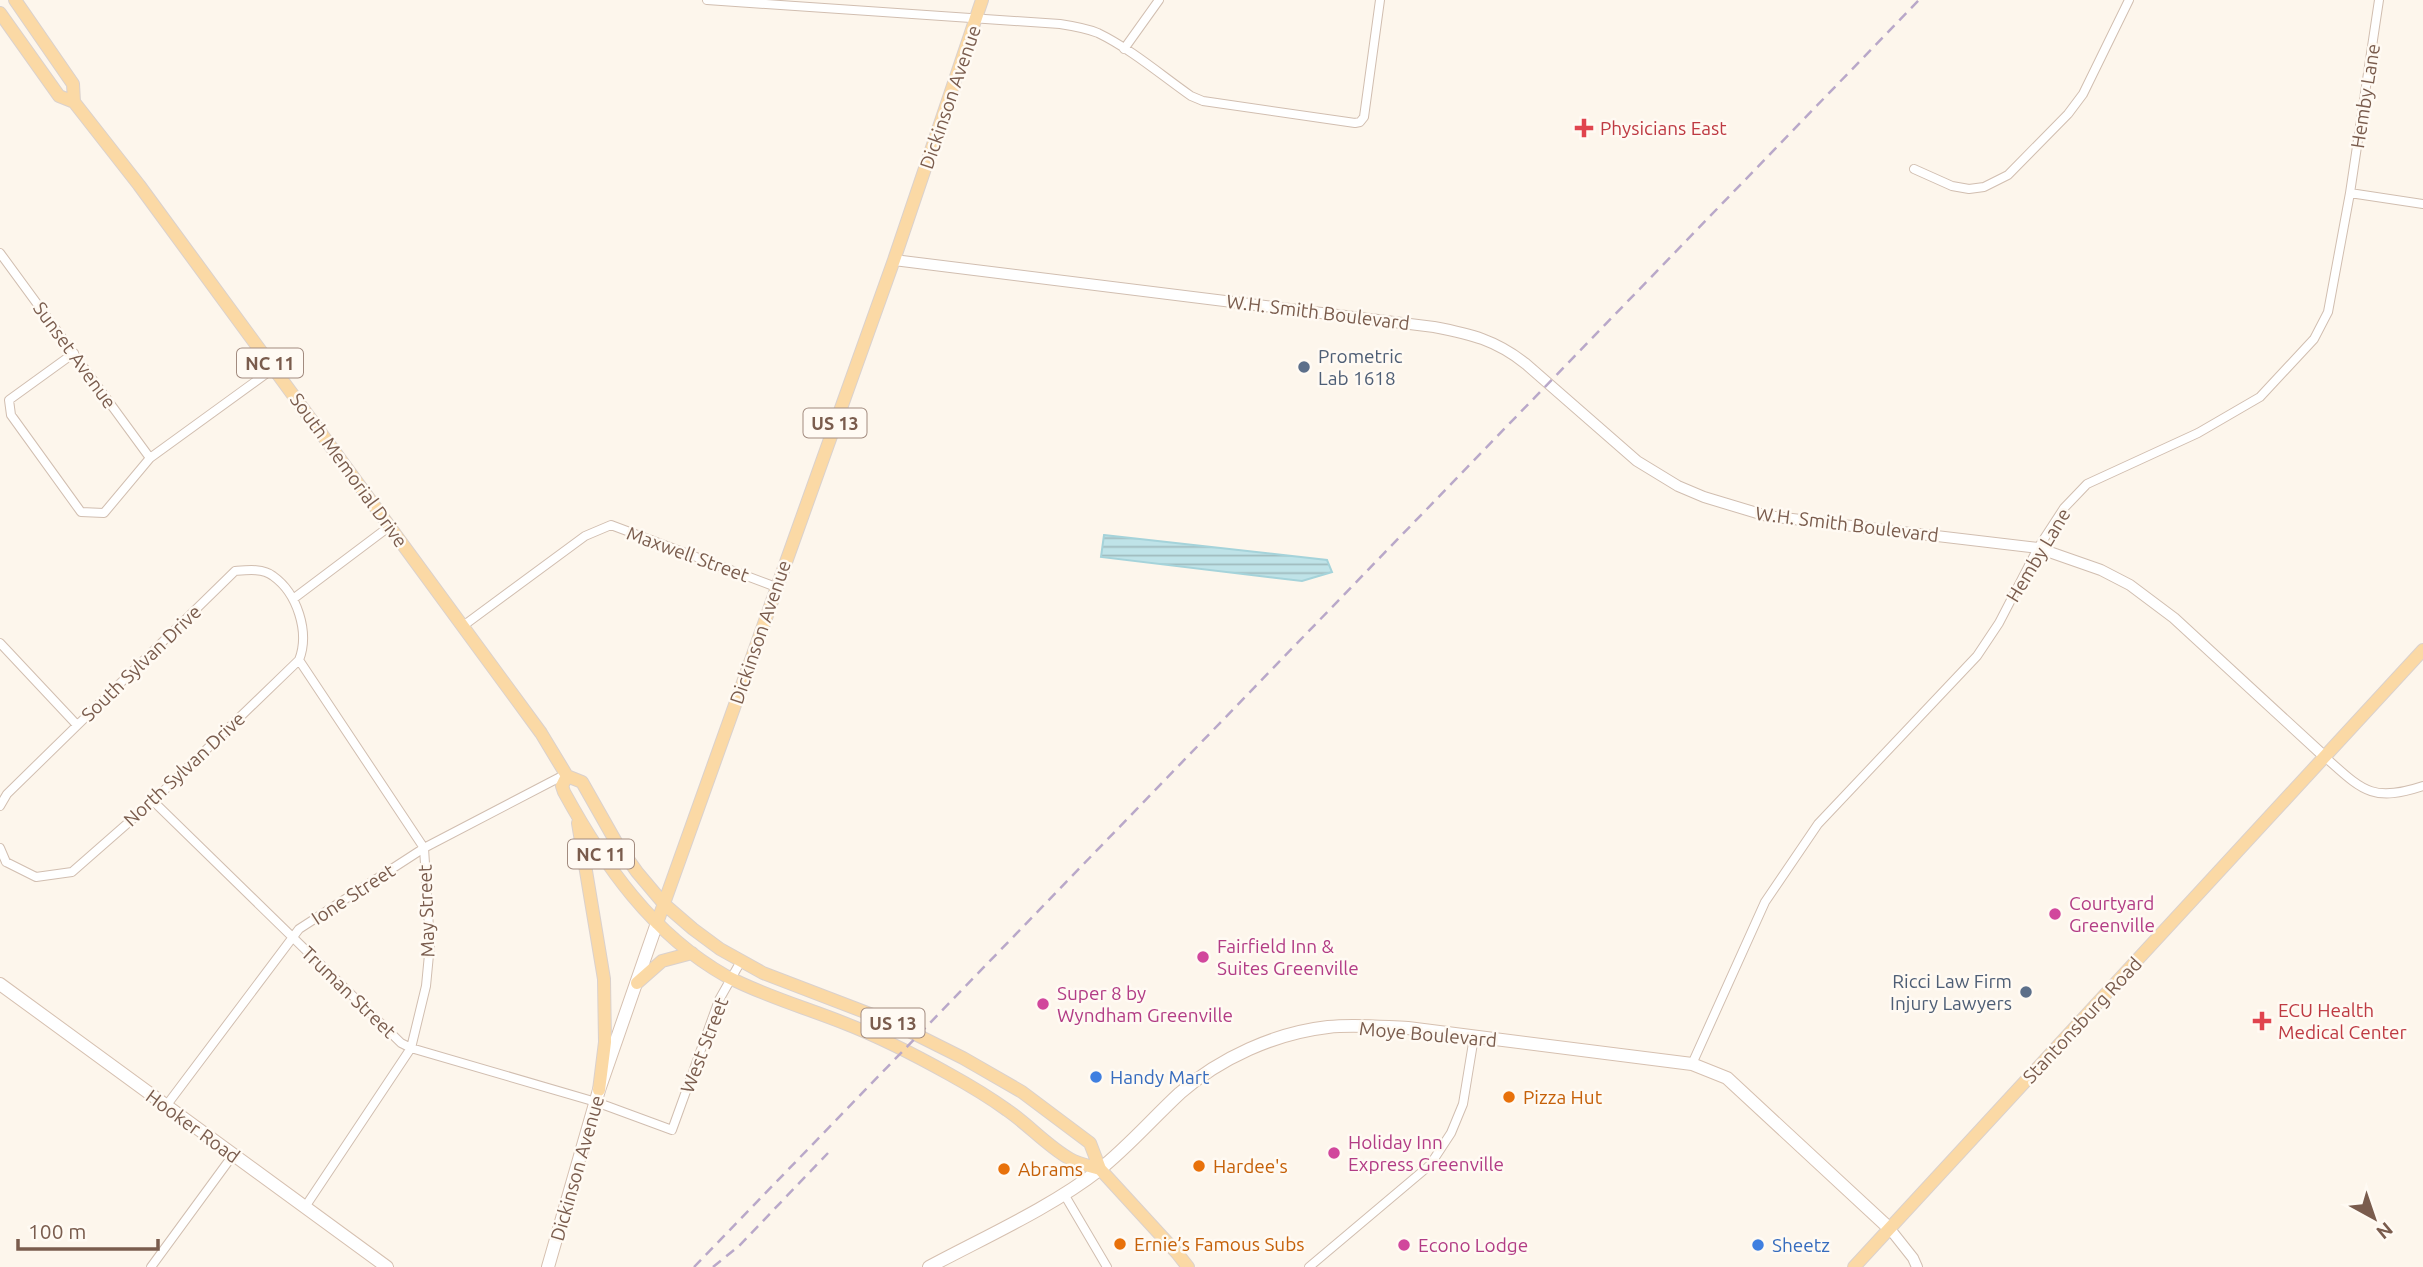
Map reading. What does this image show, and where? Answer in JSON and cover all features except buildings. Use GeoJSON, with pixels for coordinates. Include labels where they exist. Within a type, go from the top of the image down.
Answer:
{"type":"FeatureCollection","features":[{"type":"Feature","properties":{"kind":"main road","name":"South Memorial Drive"},"geometry":{"type":"LineString","coordinates":[[15,0],[73,84],[74,102]]}},
{"type":"Feature","properties":{"kind":"main road","name":"Dickinson Avenue"},"geometry":{"type":"LineString","coordinates":[[548,1267],[598,1096],[657,923],[894,260],[978,19],[982,0]]}},
{"type":"Feature","properties":{"kind":"main road","name":"South Memorial Drive"},"geometry":{"type":"LineString","coordinates":[[0,13],[60,96],[74,102],[139,185],[541,733],[567,775],[582,782],[620,849],[664,904],[707,940],[741,961],[778,979],[891,1022],[998,1077],[1046,1108],[1090,1143],[1100,1170],[1188,1267]]}},
{"type":"Feature","properties":{"kind":"main road","name":"Stantonsburg Road"},"geometry":{"type":"LineString","coordinates":[[1854,1267],[2423,650]]}},
{"type":"Feature","properties":{"kind":"main road","name":"South Memorial Drive"},"geometry":{"type":"LineString","coordinates":[[567,775],[562,786],[577,816],[613,873],[657,923],[692,953],[732,979],[777,999],[842,1022],[953,1076],[1007,1110],[1071,1160],[1100,1170]]}},
{"type":"Feature","properties":{"kind":"main road"},"geometry":{"type":"LineString","coordinates":[[577,816],[604,979],[605,1042],[598,1096]]}},
{"type":"Feature","properties":{"kind":"main road"},"geometry":{"type":"LineString","coordinates":[[637,983],[662,961],[692,953]]}},
{"type":"Feature","properties":{"kind":"main road","name":"Hooker Road"},"geometry":{"type":"LineString","coordinates":[[0,984],[387,1267]]}},
{"type":"Feature","properties":{"kind":"main road","name":"Moye Boulevard"},"geometry":{"type":"LineString","coordinates":[[929,1267],[1064,1194],[1100,1170],[1182,1092],[1224,1062],[1265,1042],[1328,1027],[1363,1026],[1474,1037],[1692,1064],[1727,1078],[1890,1229]]}},
{"type":"Feature","properties":{"kind":"street"},"geometry":{"type":"LineString","coordinates":[[707,0],[1084,28],[1098,33],[1191,96],[1203,101],[1360,122],[1364,117],[1380,0]]}},
{"type":"Feature","properties":{"kind":"street"},"geometry":{"type":"LineString","coordinates":[[849,10],[850,0]]}},
{"type":"Feature","properties":{"kind":"street"},"geometry":{"type":"LineString","coordinates":[[1124,49],[1159,0]]}},
{"type":"Feature","properties":{"kind":"street"},"geometry":{"type":"LineString","coordinates":[[1914,169],[1952,186],[1969,189],[1984,187],[2008,175],[2068,114],[2083,94],[2129,0]]}},
{"type":"Feature","properties":{"kind":"street","name":"Hemby Lane"},"geometry":{"type":"LineString","coordinates":[[1692,1064],[1765,902],[1818,824],[1977,656],[2038,548],[2064,508],[2087,484],[2198,433],[2260,397],[2314,339],[2328,312],[2350,193],[2379,0]]}},
{"type":"Feature","properties":{"kind":"street"},"geometry":{"type":"LineString","coordinates":[[2350,193],[2423,204]]}},
{"type":"Feature","properties":{"kind":"street","name":"Sunset Avenue"},"geometry":{"type":"LineString","coordinates":[[0,253],[150,458]]}},
{"type":"Feature","properties":{"kind":"street","name":"W.H. Smith Boulevard"},"geometry":{"type":"LineString","coordinates":[[894,260],[1434,327],[1477,335],[1518,357],[1637,461],[1678,486],[1704,497],[1767,516],[2038,548],[2067,556],[2130,585],[2200,640],[2325,757]]}},
{"type":"Feature","properties":{"kind":"street"},"geometry":{"type":"LineString","coordinates":[[74,353],[9,400],[11,415],[81,512],[104,513],[150,458],[274,368]]}},
{"type":"Feature","properties":{"kind":"street","name":"Maxwell Street"},"geometry":{"type":"LineString","coordinates":[[463,626],[584,536],[611,525],[776,587]]}},
{"type":"Feature","properties":{"kind":"street"},"geometry":{"type":"LineString","coordinates":[[299,660],[303,649],[303,634],[301,618],[293,599],[390,526]]}},
{"type":"Feature","properties":{"kind":"street","name":"South Sylvan Drive"},"geometry":{"type":"LineString","coordinates":[[0,806],[7,794],[77,724],[235,572],[254,570],[272,575],[293,599]]}},
{"type":"Feature","properties":{"kind":"street"},"geometry":{"type":"LineString","coordinates":[[0,643],[77,724]]}},
{"type":"Feature","properties":{"kind":"street","name":"North Sylvan Drive"},"geometry":{"type":"LineString","coordinates":[[6,862],[36,877],[72,872],[153,801],[299,660]]}},
{"type":"Feature","properties":{"kind":"street","name":"May Street"},"geometry":{"type":"LineString","coordinates":[[299,660],[424,848],[430,944],[426,986],[411,1048],[305,1208]]}},
{"type":"Feature","properties":{"kind":"street"},"geometry":{"type":"LineString","coordinates":[[2325,757],[2359,786],[2374,793],[2403,793],[2423,786]]}},
{"type":"Feature","properties":{"kind":"street","name":"Ione Street"},"geometry":{"type":"LineString","coordinates":[[166,1106],[299,929],[424,848],[567,775]]}},
{"type":"Feature","properties":{"kind":"street","name":"Truman Street"},"geometry":{"type":"LineString","coordinates":[[153,801],[401,1043],[411,1048],[598,1096],[672,1130]]}},
{"type":"Feature","properties":{"kind":"street"},"geometry":{"type":"LineString","coordinates":[[0,848],[6,862],[0,870]]}},
{"type":"Feature","properties":{"kind":"street","name":"West Street"},"geometry":{"type":"LineString","coordinates":[[672,1130],[715,1009],[741,961]]}},
{"type":"Feature","properties":{"kind":"street"},"geometry":{"type":"LineString","coordinates":[[1309,1267],[1430,1165],[1451,1133],[1463,1104],[1474,1037]]}},
{"type":"Feature","properties":{"kind":"street"},"geometry":{"type":"LineString","coordinates":[[151,1267],[233,1155]]}},
{"type":"Feature","properties":{"kind":"street"},"geometry":{"type":"LineString","coordinates":[[1064,1194],[1107,1267]]}},
{"type":"Feature","properties":{"kind":"street","name":"Moye Boulevard"},"geometry":{"type":"LineString","coordinates":[[1890,1229],[1917,1267]]}},
{"type":"Feature","properties":{"kind":"water"},"geometry":{"type":"Polygon","coordinates":[[[1104,535],[1327,560],[1332,572],[1302,581],[1101,557],[1104,535]]]}},
{"type":"Feature","properties":{"kind":"railway"},"geometry":{"type":"LineString","coordinates":[[694,1267],[1919,0]]}},
{"type":"Feature","properties":{"kind":"railway"},"geometry":{"type":"LineString","coordinates":[[713,1267],[739,1246],[828,1153]]}},
{"type":"Feature","properties":{"kind":"place","name":"Physicians East"},"geometry":{"type":"Point","coordinates":[1584,128]}},
{"type":"Feature","properties":{"kind":"place","name":"Prometric Lab 1618"},"geometry":{"type":"Point","coordinates":[1304,367]}},
{"type":"Feature","properties":{"kind":"place","name":"Courtyard Greenville"},"geometry":{"type":"Point","coordinates":[2055,914]}},
{"type":"Feature","properties":{"kind":"place","name":"Fairfield Inn & Suites Greenville"},"geometry":{"type":"Point","coordinates":[1203,957]}},
{"type":"Feature","properties":{"kind":"place","name":"Ricci Law Firm Injury Lawyers"},"geometry":{"type":"Point","coordinates":[2026,992]}},
{"type":"Feature","properties":{"kind":"place","name":"Super 8 by Wyndham Greenville"},"geometry":{"type":"Point","coordinates":[1043,1004]}},
{"type":"Feature","properties":{"kind":"place","name":"ECU Health Medical Center"},"geometry":{"type":"Point","coordinates":[2262,1021]}},
{"type":"Feature","properties":{"kind":"place","name":"Handy Mart"},"geometry":{"type":"Point","coordinates":[1096,1077]}},
{"type":"Feature","properties":{"kind":"place","name":"Pizza Hut"},"geometry":{"type":"Point","coordinates":[1509,1097]}},
{"type":"Feature","properties":{"kind":"place","name":"Holiday Inn Express Greenville"},"geometry":{"type":"Point","coordinates":[1334,1153]}},
{"type":"Feature","properties":{"kind":"place","name":"Hardee's"},"geometry":{"type":"Point","coordinates":[1199,1166]}},
{"type":"Feature","properties":{"kind":"place","name":"Abrams"},"geometry":{"type":"Point","coordinates":[1004,1169]}},
{"type":"Feature","properties":{"kind":"place","name":"Ernie’s Famous Subs"},"geometry":{"type":"Point","coordinates":[1120,1244]}},
{"type":"Feature","properties":{"kind":"place","name":"Econo Lodge"},"geometry":{"type":"Point","coordinates":[1404,1245]}},
{"type":"Feature","properties":{"kind":"place","name":"Sheetz"},"geometry":{"type":"Point","coordinates":[1758,1245]}}]}
